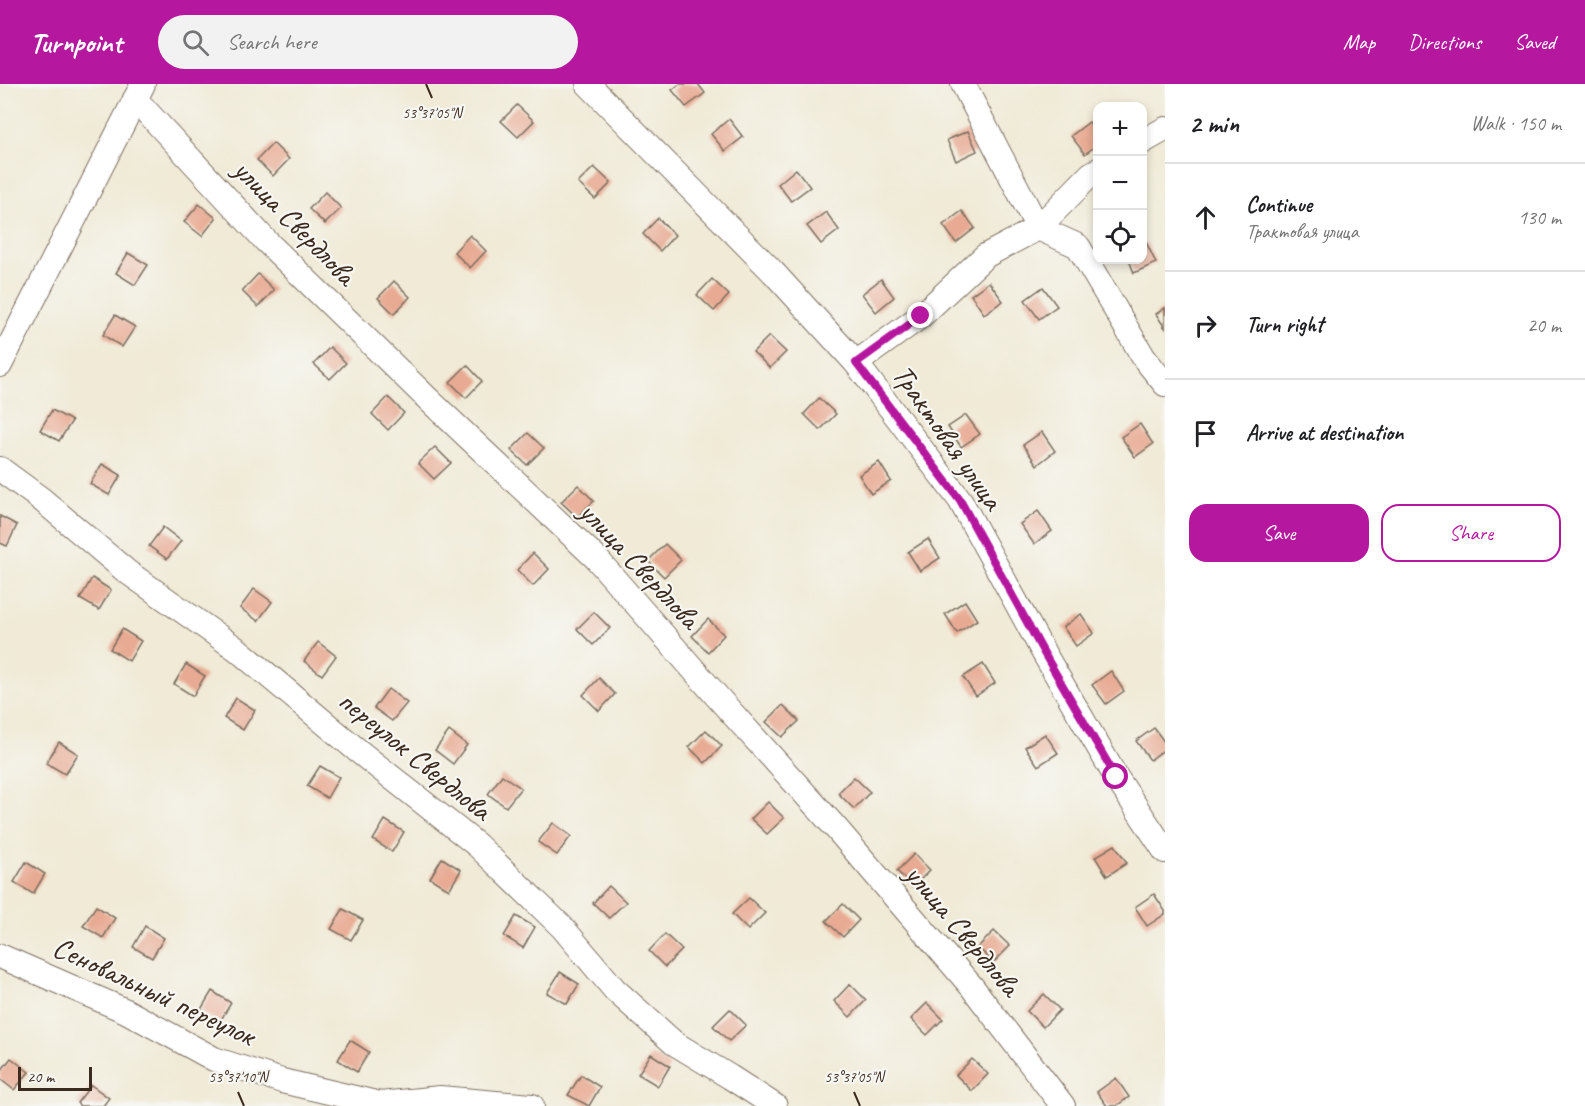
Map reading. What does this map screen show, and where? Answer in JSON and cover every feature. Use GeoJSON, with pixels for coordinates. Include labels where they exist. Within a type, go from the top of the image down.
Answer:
{"type":"FeatureCollection","features":[{"type":"Feature","properties":{"kind":"street","name":"Трактовая улица"},"geometry":{"type":"LineString","coordinates":[[588,84],[773,272],[856,363],[960,500],[1116,777],[1165,851]]}},
{"type":"Feature","properties":{"kind":"street"},"geometry":{"type":"LineString","coordinates":[[963,84],[1038,228],[1078,246],[1143,358],[1165,384]]}},
{"type":"Feature","properties":{"kind":"street"},"geometry":{"type":"LineString","coordinates":[[0,365],[139,92]]}},
{"type":"Feature","properties":{"kind":"street","name":"улица Свердлова"},"geometry":{"type":"LineString","coordinates":[[139,92],[266,241],[596,558],[858,854],[972,987],[1063,1106]]}},
{"type":"Feature","properties":{"kind":"street"},"geometry":{"type":"LineString","coordinates":[[1147,140],[1165,129]]}},
{"type":"Feature","properties":{"kind":"street"},"geometry":{"type":"LineString","coordinates":[[856,363],[921,316],[985,256],[1038,228],[1093,173]]}},
{"type":"Feature","properties":{"kind":"street","name":"переулок Свердлова"},"geometry":{"type":"LineString","coordinates":[[0,469],[41,499],[126,571],[238,650],[357,750],[477,845],[562,927],[615,990],[674,1043],[775,1106]]}},
{"type":"Feature","properties":{"kind":"street","name":"Сеновальный переулок"},"geometry":{"type":"LineString","coordinates":[[0,956],[126,1011],[214,1059],[282,1081],[380,1104],[440,1098],[532,1106]]}},
{"type":"Feature","properties":{"kind":"building"},"geometry":{"type":"Polygon","coordinates":[[[680,84],[698,84],[705,93],[686,107],[672,90],[680,84]]]}},
{"type":"Feature","properties":{"kind":"building"},"geometry":{"type":"Polygon","coordinates":[[[517,105],[534,121],[518,137],[501,121],[517,105]]]}},
{"type":"Feature","properties":{"kind":"building"},"geometry":{"type":"Polygon","coordinates":[[[729,119],[743,137],[725,151],[711,134],[729,119]]]}},
{"type":"Feature","properties":{"kind":"building"},"geometry":{"type":"Polygon","coordinates":[[[1089,122],[1093,126],[1093,148],[1085,154],[1071,136],[1089,122]]]}},
{"type":"Feature","properties":{"kind":"building"},"geometry":{"type":"Polygon","coordinates":[[[968,131],[977,151],[956,161],[947,140],[968,131]]]}},
{"type":"Feature","properties":{"kind":"building"},"geometry":{"type":"Polygon","coordinates":[[[273,143],[289,159],[273,176],[257,160],[273,143]]]}},
{"type":"Feature","properties":{"kind":"building"},"geometry":{"type":"Polygon","coordinates":[[[594,167],[611,183],[595,199],[578,183],[594,167]]]}},
{"type":"Feature","properties":{"kind":"building"},"geometry":{"type":"Polygon","coordinates":[[[796,169],[810,187],[791,201],[778,184],[796,169]]]}},
{"type":"Feature","properties":{"kind":"building"},"geometry":{"type":"Polygon","coordinates":[[[325,192],[341,208],[325,224],[309,209],[325,192]]]}},
{"type":"Feature","properties":{"kind":"building"},"geometry":{"type":"Polygon","coordinates":[[[199,204],[216,218],[202,236],[184,222],[199,204]]]}},
{"type":"Feature","properties":{"kind":"building"},"geometry":{"type":"Polygon","coordinates":[[[962,211],[975,228],[956,243],[943,225],[962,211]]]}},
{"type":"Feature","properties":{"kind":"building"},"geometry":{"type":"Polygon","coordinates":[[[826,212],[839,230],[821,244],[807,226],[826,212]]]}},
{"type":"Feature","properties":{"kind":"building"},"geometry":{"type":"Polygon","coordinates":[[[658,218],[675,235],[660,251],[643,234],[658,218]]]}},
{"type":"Feature","properties":{"kind":"building"},"geometry":{"type":"Polygon","coordinates":[[[470,235],[486,251],[470,268],[454,252],[470,235]]]}},
{"type":"Feature","properties":{"kind":"building"},"geometry":{"type":"Polygon","coordinates":[[[1147,244],[1156,263],[1134,273],[1131,264],[1147,264],[1147,244]]]}},
{"type":"Feature","properties":{"kind":"building"},"geometry":{"type":"Polygon","coordinates":[[[128,253],[148,265],[135,285],[116,273],[128,253]]]}},
{"type":"Feature","properties":{"kind":"building"},"geometry":{"type":"Polygon","coordinates":[[[258,274],[274,290],[258,307],[242,291],[258,274]]]}},
{"type":"Feature","properties":{"kind":"building"},"geometry":{"type":"Polygon","coordinates":[[[712,279],[729,295],[714,311],[697,295],[712,279]]]}},
{"type":"Feature","properties":{"kind":"building"},"geometry":{"type":"Polygon","coordinates":[[[881,279],[894,297],[876,312],[862,294],[881,279]]]}},
{"type":"Feature","properties":{"kind":"building"},"geometry":{"type":"Polygon","coordinates":[[[394,281],[410,297],[394,314],[378,298],[394,281]]]}},
{"type":"Feature","properties":{"kind":"building"},"geometry":{"type":"Polygon","coordinates":[[[989,282],[1003,301],[984,314],[971,295],[989,282]]]}},
{"type":"Feature","properties":{"kind":"building"},"geometry":{"type":"Polygon","coordinates":[[[1043,287],[1057,306],[1039,319],[1025,300],[1043,287]]]}},
{"type":"Feature","properties":{"kind":"building"},"geometry":{"type":"Polygon","coordinates":[[[1165,308],[1165,328],[1156,314],[1165,308]]]}},
{"type":"Feature","properties":{"kind":"building"},"geometry":{"type":"Polygon","coordinates":[[[115,315],[135,327],[122,347],[103,335],[115,315]]]}},
{"type":"Feature","properties":{"kind":"building"},"geometry":{"type":"Polygon","coordinates":[[[769,336],[786,352],[770,368],[753,352],[769,336]]]}},
{"type":"Feature","properties":{"kind":"building"},"geometry":{"type":"Polygon","coordinates":[[[330,347],[346,363],[330,379],[314,364],[330,347]]]}},
{"type":"Feature","properties":{"kind":"building"},"geometry":{"type":"Polygon","coordinates":[[[467,365],[482,381],[466,398],[450,382],[467,365]]]}},
{"type":"Feature","properties":{"kind":"building"},"geometry":{"type":"Polygon","coordinates":[[[388,397],[404,413],[388,430],[372,414],[388,397]]]}},
{"type":"Feature","properties":{"kind":"building"},"geometry":{"type":"Polygon","coordinates":[[[819,398],[836,414],[820,430],[804,414],[819,398]]]}},
{"type":"Feature","properties":{"kind":"building"},"geometry":{"type":"Polygon","coordinates":[[[52,410],[72,421],[59,441],[40,430],[52,410]]]}},
{"type":"Feature","properties":{"kind":"building"},"geometry":{"type":"Polygon","coordinates":[[[966,415],[980,434],[961,447],[948,427],[966,415]]]}},
{"type":"Feature","properties":{"kind":"building"},"geometry":{"type":"Polygon","coordinates":[[[1140,424],[1153,444],[1135,457],[1121,437],[1140,424]]]}},
{"type":"Feature","properties":{"kind":"building"},"geometry":{"type":"Polygon","coordinates":[[[1042,432],[1055,451],[1037,465],[1023,445],[1042,432]]]}},
{"type":"Feature","properties":{"kind":"building"},"geometry":{"type":"Polygon","coordinates":[[[528,433],[544,448],[527,465],[511,450],[528,433]]]}},
{"type":"Feature","properties":{"kind":"building"},"geometry":{"type":"Polygon","coordinates":[[[435,447],[451,463],[434,479],[418,463],[435,447]]]}},
{"type":"Feature","properties":{"kind":"building"},"geometry":{"type":"Polygon","coordinates":[[[879,462],[891,481],[871,494],[859,475],[879,462]]]}},
{"type":"Feature","properties":{"kind":"building"},"geometry":{"type":"Polygon","coordinates":[[[102,464],[121,475],[109,495],[90,484],[102,464]]]}},
{"type":"Feature","properties":{"kind":"building"},"geometry":{"type":"Polygon","coordinates":[[[578,485],[594,501],[577,517],[561,502],[578,485]]]}},
{"type":"Feature","properties":{"kind":"building"},"geometry":{"type":"Polygon","coordinates":[[[1038,511],[1052,531],[1034,544],[1020,524],[1038,511]]]}},
{"type":"Feature","properties":{"kind":"building"},"geometry":{"type":"Polygon","coordinates":[[[0,516],[17,525],[7,546],[0,543],[0,516]]]}},
{"type":"Feature","properties":{"kind":"building"},"geometry":{"type":"Polygon","coordinates":[[[163,527],[181,541],[167,559],[149,546],[163,527]]]}},
{"type":"Feature","properties":{"kind":"building"},"geometry":{"type":"Polygon","coordinates":[[[928,539],[940,558],[920,571],[908,552],[928,539]]]}},
{"type":"Feature","properties":{"kind":"building"},"geometry":{"type":"Polygon","coordinates":[[[665,544],[681,560],[664,577],[648,561],[665,544]]]}},
{"type":"Feature","properties":{"kind":"building"},"geometry":{"type":"Polygon","coordinates":[[[533,553],[549,569],[533,586],[517,570],[533,553]]]}},
{"type":"Feature","properties":{"kind":"building"},"geometry":{"type":"Polygon","coordinates":[[[92,578],[111,590],[99,610],[80,599],[92,578]]]}},
{"type":"Feature","properties":{"kind":"building"},"geometry":{"type":"Polygon","coordinates":[[[254,589],[272,602],[258,621],[240,608],[254,589]]]}},
{"type":"Feature","properties":{"kind":"building"},"geometry":{"type":"Polygon","coordinates":[[[965,601],[977,620],[957,633],[945,614],[965,601]]]}},
{"type":"Feature","properties":{"kind":"building"},"geometry":{"type":"Polygon","coordinates":[[[594,612],[610,628],[593,645],[577,629],[594,612]]]}},
{"type":"Feature","properties":{"kind":"building"},"geometry":{"type":"Polygon","coordinates":[[[1081,614],[1094,633],[1076,646],[1063,627],[1081,614]]]}},
{"type":"Feature","properties":{"kind":"building"},"geometry":{"type":"Polygon","coordinates":[[[708,619],[724,635],[708,652],[692,636],[708,619]]]}},
{"type":"Feature","properties":{"kind":"building"},"geometry":{"type":"Polygon","coordinates":[[[122,629],[141,641],[129,661],[110,649],[122,629]]]}},
{"type":"Feature","properties":{"kind":"building"},"geometry":{"type":"Polygon","coordinates":[[[318,642],[336,656],[322,675],[304,661],[318,642]]]}},
{"type":"Feature","properties":{"kind":"building"},"geometry":{"type":"Polygon","coordinates":[[[186,664],[205,676],[193,696],[174,684],[186,664]]]}},
{"type":"Feature","properties":{"kind":"building"},"geometry":{"type":"Polygon","coordinates":[[[983,664],[995,683],[976,696],[963,677],[983,664]]]}},
{"type":"Feature","properties":{"kind":"building"},"geometry":{"type":"Polygon","coordinates":[[[1111,671],[1124,691],[1106,704],[1092,685],[1111,671]]]}},
{"type":"Feature","properties":{"kind":"building"},"geometry":{"type":"Polygon","coordinates":[[[599,678],[615,694],[599,711],[583,695],[599,678]]]}},
{"type":"Feature","properties":{"kind":"building"},"geometry":{"type":"Polygon","coordinates":[[[388,689],[407,703],[392,721],[374,708],[388,689]]]}},
{"type":"Feature","properties":{"kind":"building"},"geometry":{"type":"Polygon","coordinates":[[[236,698],[255,710],[243,730],[224,718],[236,698]]]}},
{"type":"Feature","properties":{"kind":"building"},"geometry":{"type":"Polygon","coordinates":[[[783,705],[799,721],[782,737],[766,722],[783,705]]]}},
{"type":"Feature","properties":{"kind":"building"},"geometry":{"type":"Polygon","coordinates":[[[1154,728],[1165,743],[1165,749],[1150,760],[1136,741],[1154,728]]]}},
{"type":"Feature","properties":{"kind":"building"},"geometry":{"type":"Polygon","coordinates":[[[706,730],[722,746],[705,763],[689,747],[706,730]]]}},
{"type":"Feature","properties":{"kind":"building"},"geometry":{"type":"Polygon","coordinates":[[[449,731],[467,745],[453,764],[435,750],[449,731]]]}},
{"type":"Feature","properties":{"kind":"building"},"geometry":{"type":"Polygon","coordinates":[[[1045,734],[1058,753],[1038,766],[1025,747],[1045,734]]]}},
{"type":"Feature","properties":{"kind":"building"},"geometry":{"type":"Polygon","coordinates":[[[59,742],[78,754],[65,774],[46,763],[59,742]]]}},
{"type":"Feature","properties":{"kind":"building"},"geometry":{"type":"Polygon","coordinates":[[[320,766],[339,777],[327,798],[307,786],[320,766]]]}},
{"type":"Feature","properties":{"kind":"building"},"geometry":{"type":"Polygon","coordinates":[[[502,775],[521,788],[506,807],[488,794],[502,775]]]}},
{"type":"Feature","properties":{"kind":"building"},"geometry":{"type":"Polygon","coordinates":[[[854,777],[870,792],[854,809],[838,793],[854,777]]]}},
{"type":"Feature","properties":{"kind":"building"},"geometry":{"type":"Polygon","coordinates":[[[768,802],[784,818],[767,834],[751,819],[768,802]]]}},
{"type":"Feature","properties":{"kind":"building"},"geometry":{"type":"Polygon","coordinates":[[[385,820],[404,832],[392,852],[373,840],[385,820]]]}},
{"type":"Feature","properties":{"kind":"building"},"geometry":{"type":"Polygon","coordinates":[[[553,823],[571,836],[557,855],[538,842],[553,823]]]}},
{"type":"Feature","properties":{"kind":"building"},"geometry":{"type":"Polygon","coordinates":[[[1115,845],[1127,863],[1107,876],[1095,857],[1115,845]]]}},
{"type":"Feature","properties":{"kind":"building"},"geometry":{"type":"Polygon","coordinates":[[[914,854],[930,870],[913,887],[897,871],[914,854]]]}},
{"type":"Feature","properties":{"kind":"building"},"geometry":{"type":"Polygon","coordinates":[[[442,858],[461,870],[449,890],[430,878],[442,858]]]}},
{"type":"Feature","properties":{"kind":"building"},"geometry":{"type":"Polygon","coordinates":[[[26,862],[45,874],[33,894],[14,882],[26,862]]]}},
{"type":"Feature","properties":{"kind":"building"},"geometry":{"type":"Polygon","coordinates":[[[609,886],[626,902],[609,918],[593,903],[609,886]]]}},
{"type":"Feature","properties":{"kind":"building"},"geometry":{"type":"Polygon","coordinates":[[[1154,894],[1165,914],[1147,926],[1135,907],[1154,894]]]}},
{"type":"Feature","properties":{"kind":"building"},"geometry":{"type":"Polygon","coordinates":[[[749,898],[765,913],[748,930],[732,914],[749,898]]]}},
{"type":"Feature","properties":{"kind":"building"},"geometry":{"type":"Polygon","coordinates":[[[843,904],[859,920],[843,937],[826,921],[843,904]]]}},
{"type":"Feature","properties":{"kind":"building"},"geometry":{"type":"Polygon","coordinates":[[[96,906],[115,918],[103,938],[83,926],[96,906]]]}},
{"type":"Feature","properties":{"kind":"building"},"geometry":{"type":"Polygon","coordinates":[[[343,909],[363,920],[351,940],[331,929],[343,909]]]}},
{"type":"Feature","properties":{"kind":"building"},"geometry":{"type":"Polygon","coordinates":[[[516,916],[535,927],[523,948],[504,936],[516,916]]]}},
{"type":"Feature","properties":{"kind":"building"},"geometry":{"type":"Polygon","coordinates":[[[145,926],[164,938],[152,958],[133,947],[145,926]]]}},
{"type":"Feature","properties":{"kind":"building"},"geometry":{"type":"Polygon","coordinates":[[[994,931],[1010,946],[993,963],[978,947],[994,931]]]}},
{"type":"Feature","properties":{"kind":"building"},"geometry":{"type":"Polygon","coordinates":[[[665,934],[682,950],[665,967],[649,951],[665,934]]]}},
{"type":"Feature","properties":{"kind":"building"},"geometry":{"type":"Polygon","coordinates":[[[560,972],[579,984],[567,1004],[547,993],[560,972]]]}},
{"type":"Feature","properties":{"kind":"building"},"geometry":{"type":"Polygon","coordinates":[[[850,984],[866,1000],[850,1017],[834,1001],[850,984]]]}},
{"type":"Feature","properties":{"kind":"building"},"geometry":{"type":"Polygon","coordinates":[[[212,991],[231,1003],[219,1023],[200,1011],[212,991]]]}},
{"type":"Feature","properties":{"kind":"building"},"geometry":{"type":"Polygon","coordinates":[[[1044,994],[1060,1010],[1043,1027],[1027,1011],[1044,994]]]}},
{"type":"Feature","properties":{"kind":"building"},"geometry":{"type":"Polygon","coordinates":[[[927,1003],[943,1019],[927,1035],[911,1019],[927,1003]]]}},
{"type":"Feature","properties":{"kind":"building"},"geometry":{"type":"Polygon","coordinates":[[[730,1009],[746,1025],[729,1041],[713,1026],[730,1009]]]}},
{"type":"Feature","properties":{"kind":"building"},"geometry":{"type":"Polygon","coordinates":[[[350,1040],[369,1052],[357,1072],[338,1060],[350,1040]]]}},
{"type":"Feature","properties":{"kind":"building"},"geometry":{"type":"Polygon","coordinates":[[[651,1054],[670,1066],[658,1086],[638,1074],[651,1054]]]}},
{"type":"Feature","properties":{"kind":"building"},"geometry":{"type":"Polygon","coordinates":[[[11,1058],[29,1072],[14,1090],[0,1079],[0,1072],[11,1058]]]}},
{"type":"Feature","properties":{"kind":"building"},"geometry":{"type":"Polygon","coordinates":[[[972,1059],[988,1074],[972,1091],[956,1075],[972,1059]]]}},
{"type":"Feature","properties":{"kind":"building"},"geometry":{"type":"Polygon","coordinates":[[[581,1075],[600,1087],[589,1106],[568,1095],[581,1075]]]}},
{"type":"Feature","properties":{"kind":"building"},"geometry":{"type":"Polygon","coordinates":[[[1116,1078],[1129,1097],[1116,1106],[1107,1106],[1097,1092],[1116,1078]]]}},
{"type":"Feature","properties":{"kind":"building"},"geometry":{"type":"Polygon","coordinates":[[[91,1085],[109,1098],[103,1106],[80,1106],[77,1103],[91,1085]]]}},
{"type":"Feature","properties":{"kind":"route"},"geometry":{"type":"LineString","coordinates":[[921,316],[856,363],[960,500],[1045,655],[1116,777]]}}]}
